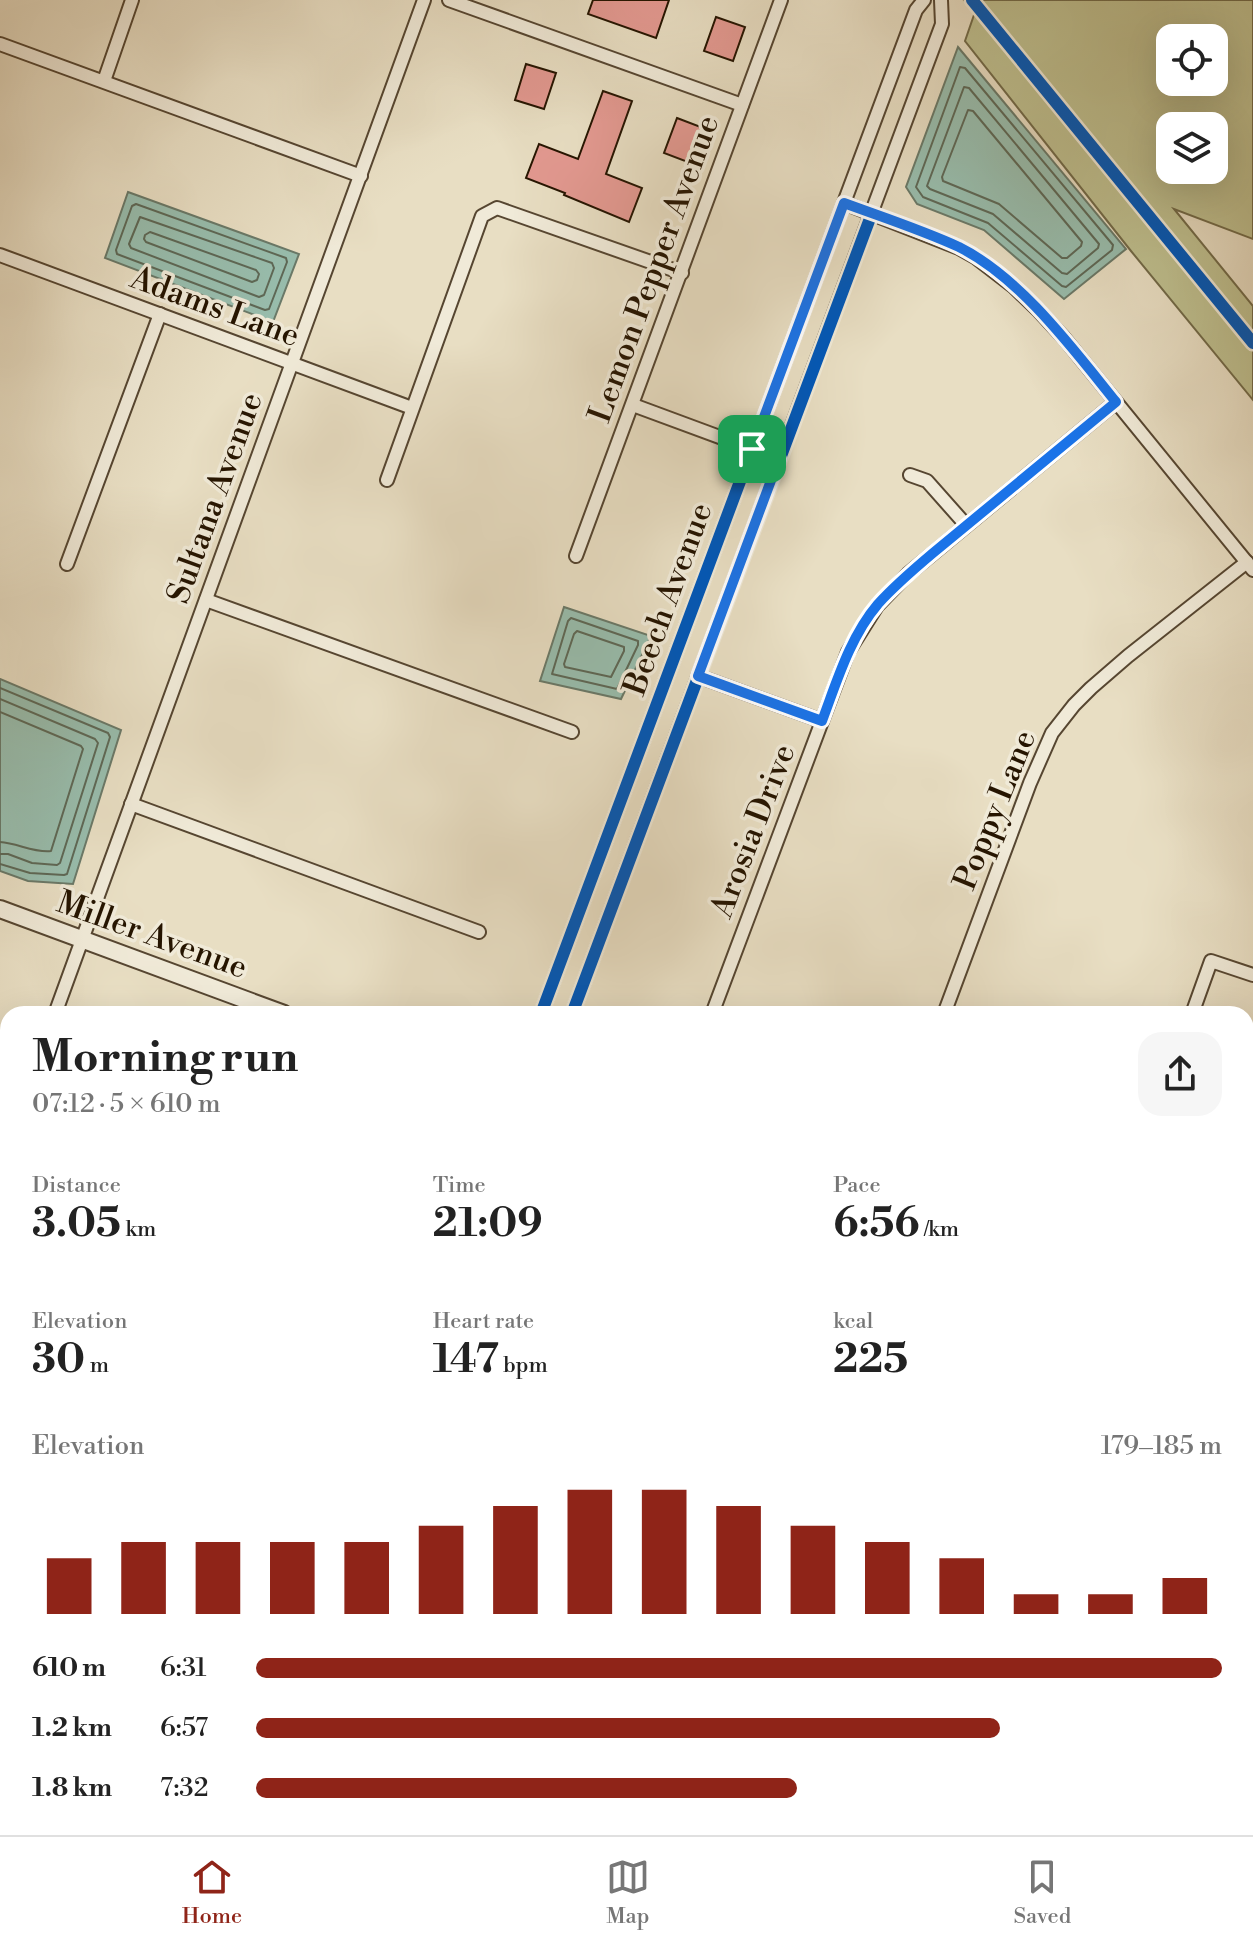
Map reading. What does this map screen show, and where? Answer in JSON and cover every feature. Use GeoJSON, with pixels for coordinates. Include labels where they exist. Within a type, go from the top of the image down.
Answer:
{"type":"FeatureCollection","features":[{"type":"Feature","properties":{"kind":"street"},"geometry":{"type":"LineString","coordinates":[[104,81],[132,0]]}},
{"type":"Feature","properties":{"kind":"street","name":"Sultana Avenue"},"geometry":{"type":"LineString","coordinates":[[58,1006],[424,0]]}},
{"type":"Feature","properties":{"kind":"street"},"geometry":{"type":"LineString","coordinates":[[449,0],[742,105]]}},
{"type":"Feature","properties":{"kind":"street","name":"Lemon Pepper Avenue"},"geometry":{"type":"LineString","coordinates":[[576,556],[781,0]]}},
{"type":"Feature","properties":{"kind":"street","name":"Beech Avenue"},"geometry":{"type":"LineString","coordinates":[[544,1006],[916,10],[924,0]]}},
{"type":"Feature","properties":{"kind":"street","name":"Beech Avenue"},"geometry":{"type":"LineString","coordinates":[[575,1006],[942,24],[941,0]]}},
{"type":"Feature","properties":{"kind":"street"},"geometry":{"type":"LineString","coordinates":[[0,44],[361,176]]}},
{"type":"Feature","properties":{"kind":"street"},"geometry":{"type":"LineString","coordinates":[[844,203],[959,248],[990,267],[1039,311],[1250,566]]}},
{"type":"Feature","properties":{"kind":"street"},"geometry":{"type":"LineString","coordinates":[[387,480],[482,216],[497,208],[682,273]]}},
{"type":"Feature","properties":{"kind":"street","name":"Adams Lane"},"geometry":{"type":"LineString","coordinates":[[0,255],[412,408]]}},
{"type":"Feature","properties":{"kind":"street"},"geometry":{"type":"LineString","coordinates":[[67,564],[160,314]]}},
{"type":"Feature","properties":{"kind":"street","name":"Arosia Drive"},"geometry":{"type":"LineString","coordinates":[[715,1006],[848,652],[877,606],[908,574],[1116,402]]}},
{"type":"Feature","properties":{"kind":"street"},"geometry":{"type":"LineString","coordinates":[[633,405],[779,459]]}},
{"type":"Feature","properties":{"kind":"street"},"geometry":{"type":"LineString","coordinates":[[910,475],[927,481],[966,525]]}},
{"type":"Feature","properties":{"kind":"street","name":"Poppy Lane"},"geometry":{"type":"LineString","coordinates":[[947,1006],[1030,783],[1052,733],[1074,705],[1128,656],[1250,566]]}},
{"type":"Feature","properties":{"kind":"street"},"geometry":{"type":"LineString","coordinates":[[206,600],[572,732]]}},
{"type":"Feature","properties":{"kind":"street"},"geometry":{"type":"LineString","coordinates":[[698,676],[822,721]]}},
{"type":"Feature","properties":{"kind":"street"},"geometry":{"type":"LineString","coordinates":[[131,804],[479,932]]}},
{"type":"Feature","properties":{"kind":"street","name":"Miller Avenue"},"geometry":{"type":"LineString","coordinates":[[0,909],[262,1006]]}},
{"type":"Feature","properties":{"kind":"street"},"geometry":{"type":"LineString","coordinates":[[1195,1006],[1211,961],[1253,975]]}},
{"type":"Feature","properties":{"kind":"shaded area"},"geometry":{"type":"Polygon","coordinates":[[[964,0],[1253,0],[1253,239],[1174,209],[1253,306],[1253,400],[1131,251],[965,41],[975,12],[964,0]]]}},
{"type":"Feature","properties":{"kind":"water"},"geometry":{"type":"Polygon","coordinates":[[[958,47],[1126,249],[1064,299],[984,230],[917,204],[906,187],[958,47]]]}},
{"type":"Feature","properties":{"kind":"water"},"geometry":{"type":"Polygon","coordinates":[[[128,192],[299,254],[273,322],[105,258],[128,192]]]}},
{"type":"Feature","properties":{"kind":"water"},"geometry":{"type":"Polygon","coordinates":[[[564,607],[651,636],[621,699],[540,681],[564,607]]]}},
{"type":"Feature","properties":{"kind":"water"},"geometry":{"type":"Polygon","coordinates":[[[0,679],[121,730],[73,884],[28,881],[0,871],[0,679]]]}},
{"type":"Feature","properties":{"kind":"building"},"geometry":{"type":"Polygon","coordinates":[[[593,0],[669,0],[656,38],[588,14],[593,0]]]}},
{"type":"Feature","properties":{"kind":"building"},"geometry":{"type":"Polygon","coordinates":[[[716,17],[745,27],[733,61],[704,51],[716,17]]]}},
{"type":"Feature","properties":{"kind":"building"},"geometry":{"type":"Polygon","coordinates":[[[526,64],[556,73],[544,109],[515,100],[526,64]]]}},
{"type":"Feature","properties":{"kind":"building"},"geometry":{"type":"Polygon","coordinates":[[[603,91],[632,101],[606,174],[642,188],[629,222],[526,178],[539,144],[578,159],[603,91]]]}},
{"type":"Feature","properties":{"kind":"building"},"geometry":{"type":"Polygon","coordinates":[[[677,118],[706,129],[693,164],[664,153],[677,118]]]}},
{"type":"Feature","properties":{"kind":"cycle path"},"geometry":{"type":"LineString","coordinates":[[972,0],[1253,343]]}},
{"type":"Feature","properties":{"kind":"cycle path"},"geometry":{"type":"LineString","coordinates":[[544,1006],[844,203]]}},
{"type":"Feature","properties":{"kind":"cycle path"},"geometry":{"type":"LineString","coordinates":[[575,1006],[872,213]]}},
{"type":"Feature","properties":{"kind":"route"},"geometry":{"type":"LineString","coordinates":[[844,203],[959,248],[990,267],[1039,311],[1116,402],[908,574],[877,606],[848,652],[822,721],[698,676],[779,459],[752,449],[844,203]]}}]}
